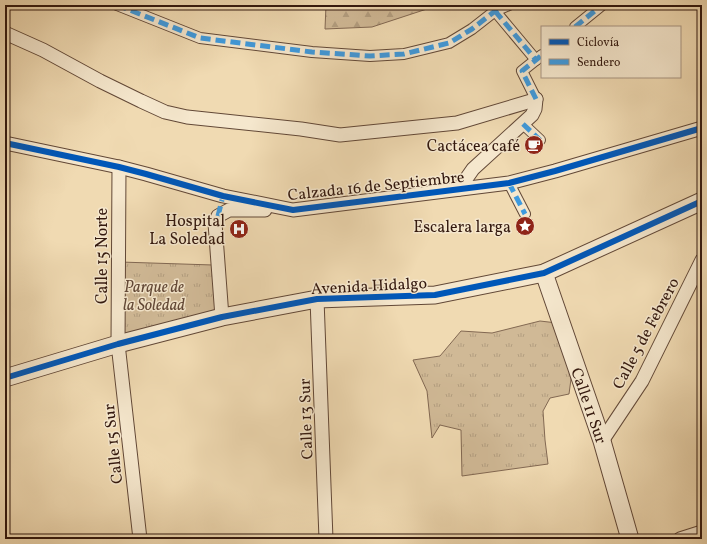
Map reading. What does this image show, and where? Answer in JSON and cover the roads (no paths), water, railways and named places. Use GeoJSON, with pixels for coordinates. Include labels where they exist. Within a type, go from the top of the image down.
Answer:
{"type":"FeatureCollection","features":[{"type":"Feature","properties":{"kind":"street"},"geometry":{"type":"LineString","coordinates":[[118,5],[200,38],[312,52],[370,56],[404,54],[449,43],[472,29],[495,11],[509,5]]}},
{"type":"Feature","properties":{"kind":"street"},"geometry":{"type":"LineString","coordinates":[[576,26],[602,5]]}},
{"type":"Feature","properties":{"kind":"street"},"geometry":{"type":"LineString","coordinates":[[459,189],[473,169],[532,115],[535,109],[536,99],[522,71],[539,57],[495,11]]}},
{"type":"Feature","properties":{"kind":"street"},"geometry":{"type":"LineString","coordinates":[[5,33],[43,50],[141,101],[166,112],[187,117],[301,129],[340,135],[457,123],[536,99]]}},
{"type":"Feature","properties":{"kind":"street"},"geometry":{"type":"LineString","coordinates":[[522,124],[540,140]]}},
{"type":"Feature","properties":{"kind":"street","name":"Calzada 16 de Septiembre"},"geometry":{"type":"LineString","coordinates":[[5,143],[119,167],[223,196],[293,210],[509,183],[702,128]]}},
{"type":"Feature","properties":{"kind":"street","name":"Calle 15 Norte"},"geometry":{"type":"LineString","coordinates":[[118,344],[119,167]]}},
{"type":"Feature","properties":{"kind":"street"},"geometry":{"type":"LineString","coordinates":[[509,183],[525,214]]}},
{"type":"Feature","properties":{"kind":"street"},"geometry":{"type":"LineString","coordinates":[[222,317],[214,223],[218,216],[223,196]]}},
{"type":"Feature","properties":{"kind":"street","name":"Avenida Hidalgo"},"geometry":{"type":"LineString","coordinates":[[5,378],[118,344],[222,317],[317,299],[435,295],[544,273],[702,200]]}},
{"type":"Feature","properties":{"kind":"street"},"geometry":{"type":"LineString","coordinates":[[218,216],[229,210],[293,210]]}},
{"type":"Feature","properties":{"kind":"street","name":"Calle 5 de Febrero"},"geometry":{"type":"LineString","coordinates":[[602,441],[642,381],[702,260]]}},
{"type":"Feature","properties":{"kind":"street","name":"Calle 11 Sur"},"geometry":{"type":"LineString","coordinates":[[544,273],[602,441],[630,539]]}},
{"type":"Feature","properties":{"kind":"street","name":"Calle 13 Sur"},"geometry":{"type":"LineString","coordinates":[[317,299],[326,539]]}},
{"type":"Feature","properties":{"kind":"street","name":"Calle 15 Sur"},"geometry":{"type":"LineString","coordinates":[[118,344],[140,539]]}},
{"type":"Feature","properties":{"kind":"street"},"geometry":{"type":"LineString","coordinates":[[680,539],[702,532]]}},
{"type":"Feature","properties":{"kind":"place","name":"Cactácea café"},"geometry":{"type":"Point","coordinates":[534,145]}},
{"type":"Feature","properties":{"kind":"place","name":"Escalera larga"},"geometry":{"type":"Point","coordinates":[525,226]}},
{"type":"Feature","properties":{"kind":"place","name":"Hospital La Soledad"},"geometry":{"type":"Point","coordinates":[239,229]}},
{"type":"Feature","properties":{"kind":"park label","name":"Parque de la Soledad"},"geometry":{"type":"Point","coordinates":[154,295]}}]}
